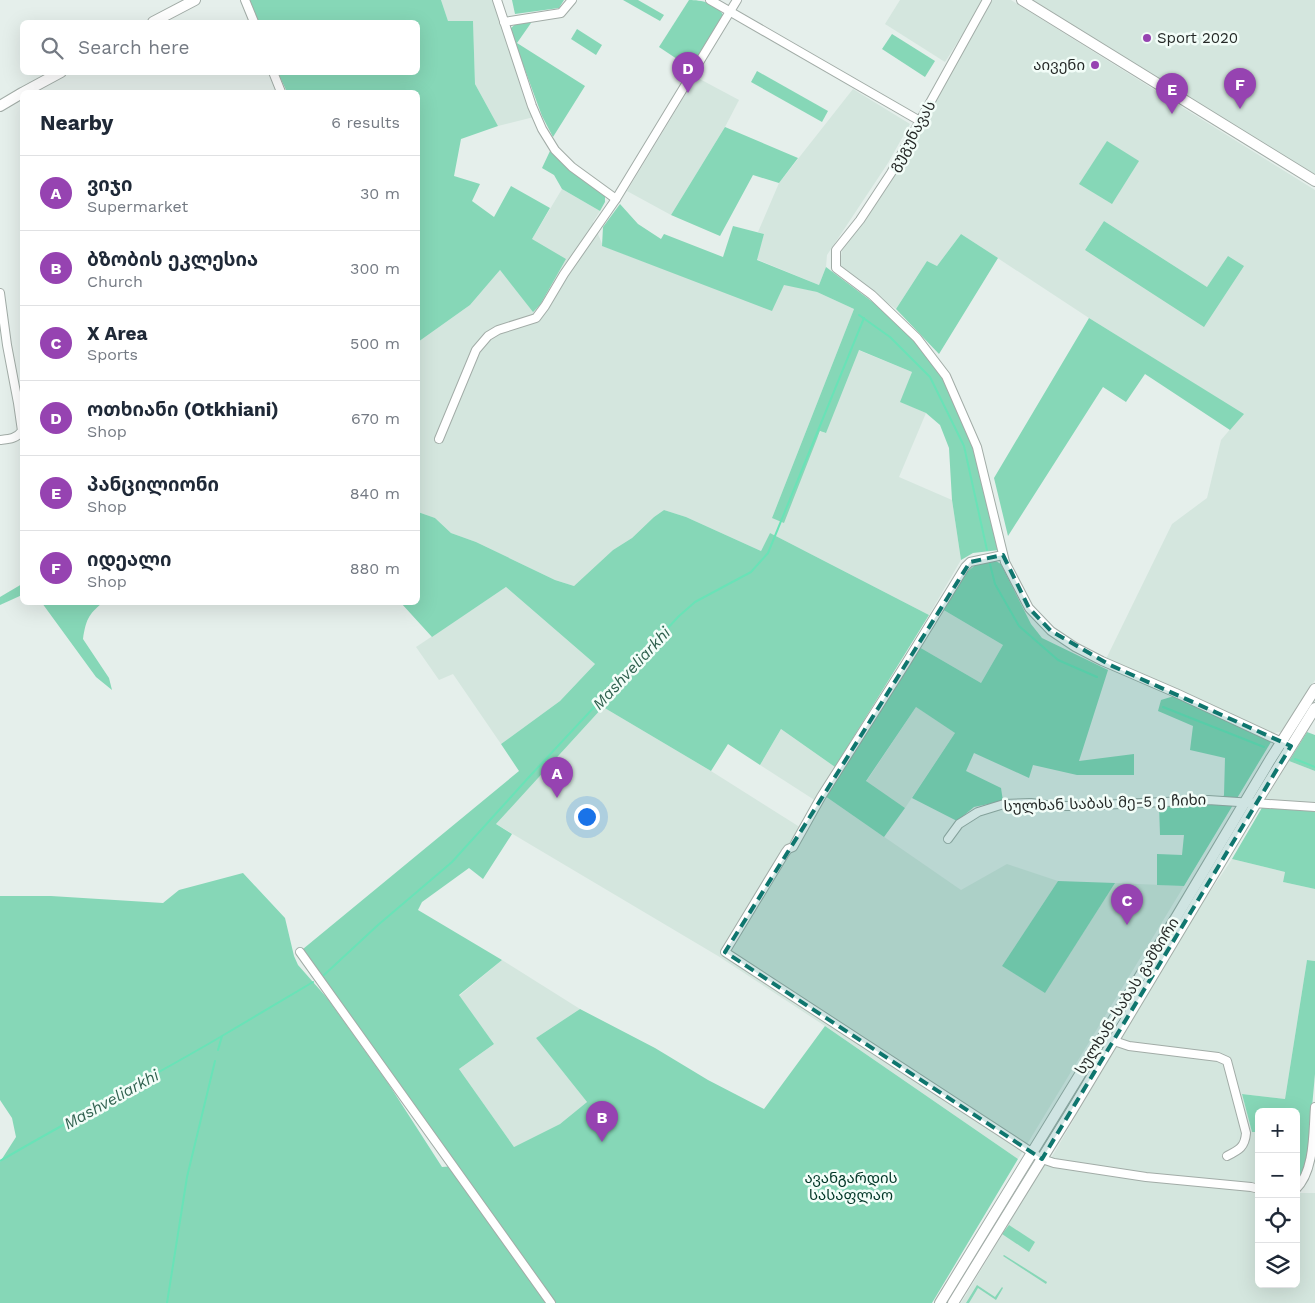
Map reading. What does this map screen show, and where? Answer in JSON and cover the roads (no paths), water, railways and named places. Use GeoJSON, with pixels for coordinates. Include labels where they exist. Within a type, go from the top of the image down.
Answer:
{"type":"FeatureCollection","features":[{"type":"Feature","properties":{"kind":"main road"},"geometry":{"type":"LineString","coordinates":[[157,20],[195,0]]}},
{"type":"Feature","properties":{"kind":"main road"},"geometry":{"type":"LineString","coordinates":[[1022,0],[1315,181]]}},
{"type":"Feature","properties":{"kind":"main road"},"geometry":{"type":"LineString","coordinates":[[28,90],[56,75]]}},
{"type":"Feature","properties":{"kind":"main road"},"geometry":{"type":"LineString","coordinates":[[0,106],[20,95]]}},
{"type":"Feature","properties":{"kind":"main road","name":"სულხან-საბას გამზირი"},"geometry":{"type":"LineString","coordinates":[[1286,744],[1315,689]]}},
{"type":"Feature","properties":{"kind":"main road","name":"სულხან-საბას გამზირი"},"geometry":{"type":"LineString","coordinates":[[940,1303],[1244,803],[1286,744],[1315,708]]}},
{"type":"Feature","properties":{"kind":"main road","name":"სულხან-საბას გამზირი"},"geometry":{"type":"LineString","coordinates":[[953,1303],[1256,803],[1274,762]]}},
{"type":"Feature","properties":{"kind":"street"},"geometry":{"type":"LineString","coordinates":[[245,0],[253,20]]}},
{"type":"Feature","properties":{"kind":"street"},"geometry":{"type":"LineString","coordinates":[[497,0],[532,106],[542,129],[556,150],[572,167],[616,199]]}},
{"type":"Feature","properties":{"kind":"street"},"geometry":{"type":"LineString","coordinates":[[504,22],[561,13],[572,0]]}},
{"type":"Feature","properties":{"kind":"street"},"geometry":{"type":"LineString","coordinates":[[710,0],[920,121]]}},
{"type":"Feature","properties":{"kind":"street"},"geometry":{"type":"LineString","coordinates":[[439,439],[476,350],[482,342],[498,330],[536,318],[545,306],[564,274],[616,199],[737,0]]}},
{"type":"Feature","properties":{"kind":"street","name":"გუგუნავას"},"geometry":{"type":"LineString","coordinates":[[987,0],[891,173],[866,212],[836,250],[836,268],[872,295],[917,338],[946,376],[976,447],[1003,555]]}},
{"type":"Feature","properties":{"kind":"street"},"geometry":{"type":"LineString","coordinates":[[274,75],[280,90]]}},
{"type":"Feature","properties":{"kind":"street"},"geometry":{"type":"LineString","coordinates":[[0,293],[20,417]]}},
{"type":"Feature","properties":{"kind":"street"},"geometry":{"type":"LineString","coordinates":[[0,440],[10,439],[20,434]]}},
{"type":"Feature","properties":{"kind":"street"},"geometry":{"type":"LineString","coordinates":[[1255,1188],[1146,1177],[1054,1163],[1042,1159],[725,952],[785,853],[793,847],[821,796],[906,663],[964,567],[970,562],[1003,555],[1029,608],[1050,631],[1102,661],[1286,744]]}},
{"type":"Feature","properties":{"kind":"street","name":"სულხან საბას მე-5 ე ჩიხი"},"geometry":{"type":"LineString","coordinates":[[948,839],[959,824],[978,812],[1004,804],[1031,803],[1077,806],[1208,800],[1315,808]]}},
{"type":"Feature","properties":{"kind":"street"},"geometry":{"type":"LineString","coordinates":[[300,952],[551,1303]]}},
{"type":"Feature","properties":{"kind":"street"},"geometry":{"type":"LineString","coordinates":[[1102,1037],[1129,1046],[1218,1057],[1227,1061],[1246,1133],[1244,1144],[1239,1150],[1227,1156]]}},
{"type":"Feature","properties":{"kind":"street"},"geometry":{"type":"LineString","coordinates":[[1300,1184],[1305,1178],[1309,1165],[1315,1106]]}},
{"type":"Feature","properties":{"kind":"waterway"},"geometry":{"type":"LineString","coordinates":[[859,315],[890,337],[930,377],[964,446],[987,550]]}},
{"type":"Feature","properties":{"kind":"waterway","name":"Mashveliarkhi"},"geometry":{"type":"LineString","coordinates":[[324,975],[378,925],[452,862],[679,616],[695,602],[751,572],[768,553],[864,318]]}},
{"type":"Feature","properties":{"kind":"waterway"},"geometry":{"type":"LineString","coordinates":[[990,564],[995,584],[1019,626],[1058,660],[1097,677]]}},
{"type":"Feature","properties":{"kind":"waterway"},"geometry":{"type":"LineString","coordinates":[[1163,707],[1264,747]]}},
{"type":"Feature","properties":{"kind":"waterway"},"geometry":{"type":"LineString","coordinates":[[1295,759],[1315,767]]}},
{"type":"Feature","properties":{"kind":"waterway","name":"Mashveliarkhi"},"geometry":{"type":"LineString","coordinates":[[218,1050],[222,1036],[313,982]]}},
{"type":"Feature","properties":{"kind":"waterway","name":"Mashveliarkhi"},"geometry":{"type":"LineString","coordinates":[[0,1161],[222,1036]]}},
{"type":"Feature","properties":{"kind":"waterway"},"geometry":{"type":"LineString","coordinates":[[167,1303],[187,1177],[215,1061]]}},
{"type":"Feature","properties":{"kind":"place","name":"Sport 2020"},"geometry":{"type":"Point","coordinates":[1147,38]}},
{"type":"Feature","properties":{"kind":"place","name":"აივენი"},"geometry":{"type":"Point","coordinates":[1095,65]}},
{"type":"Feature","properties":{"kind":"place","name":"ოთხიანი (Otkhiani)"},"geometry":{"type":"Point","coordinates":[688,93]}},
{"type":"Feature","properties":{"kind":"place","name":"იდეალი"},"geometry":{"type":"Point","coordinates":[1240,109]}},
{"type":"Feature","properties":{"kind":"place","name":"პანცილიონი"},"geometry":{"type":"Point","coordinates":[1172,114]}},
{"type":"Feature","properties":{"kind":"place","name":"ვიჯი"},"geometry":{"type":"Point","coordinates":[557,798]}},
{"type":"Feature","properties":{"kind":"place","name":"X Area"},"geometry":{"type":"Point","coordinates":[1127,925]}},
{"type":"Feature","properties":{"kind":"place","name":"ბზობის ეკლესია"},"geometry":{"type":"Point","coordinates":[602,1142]}},
{"type":"Feature","properties":{"kind":"park label","name":"ავანგარდის სასაფლაო"},"geometry":{"type":"Point","coordinates":[851,1186]}}]}
